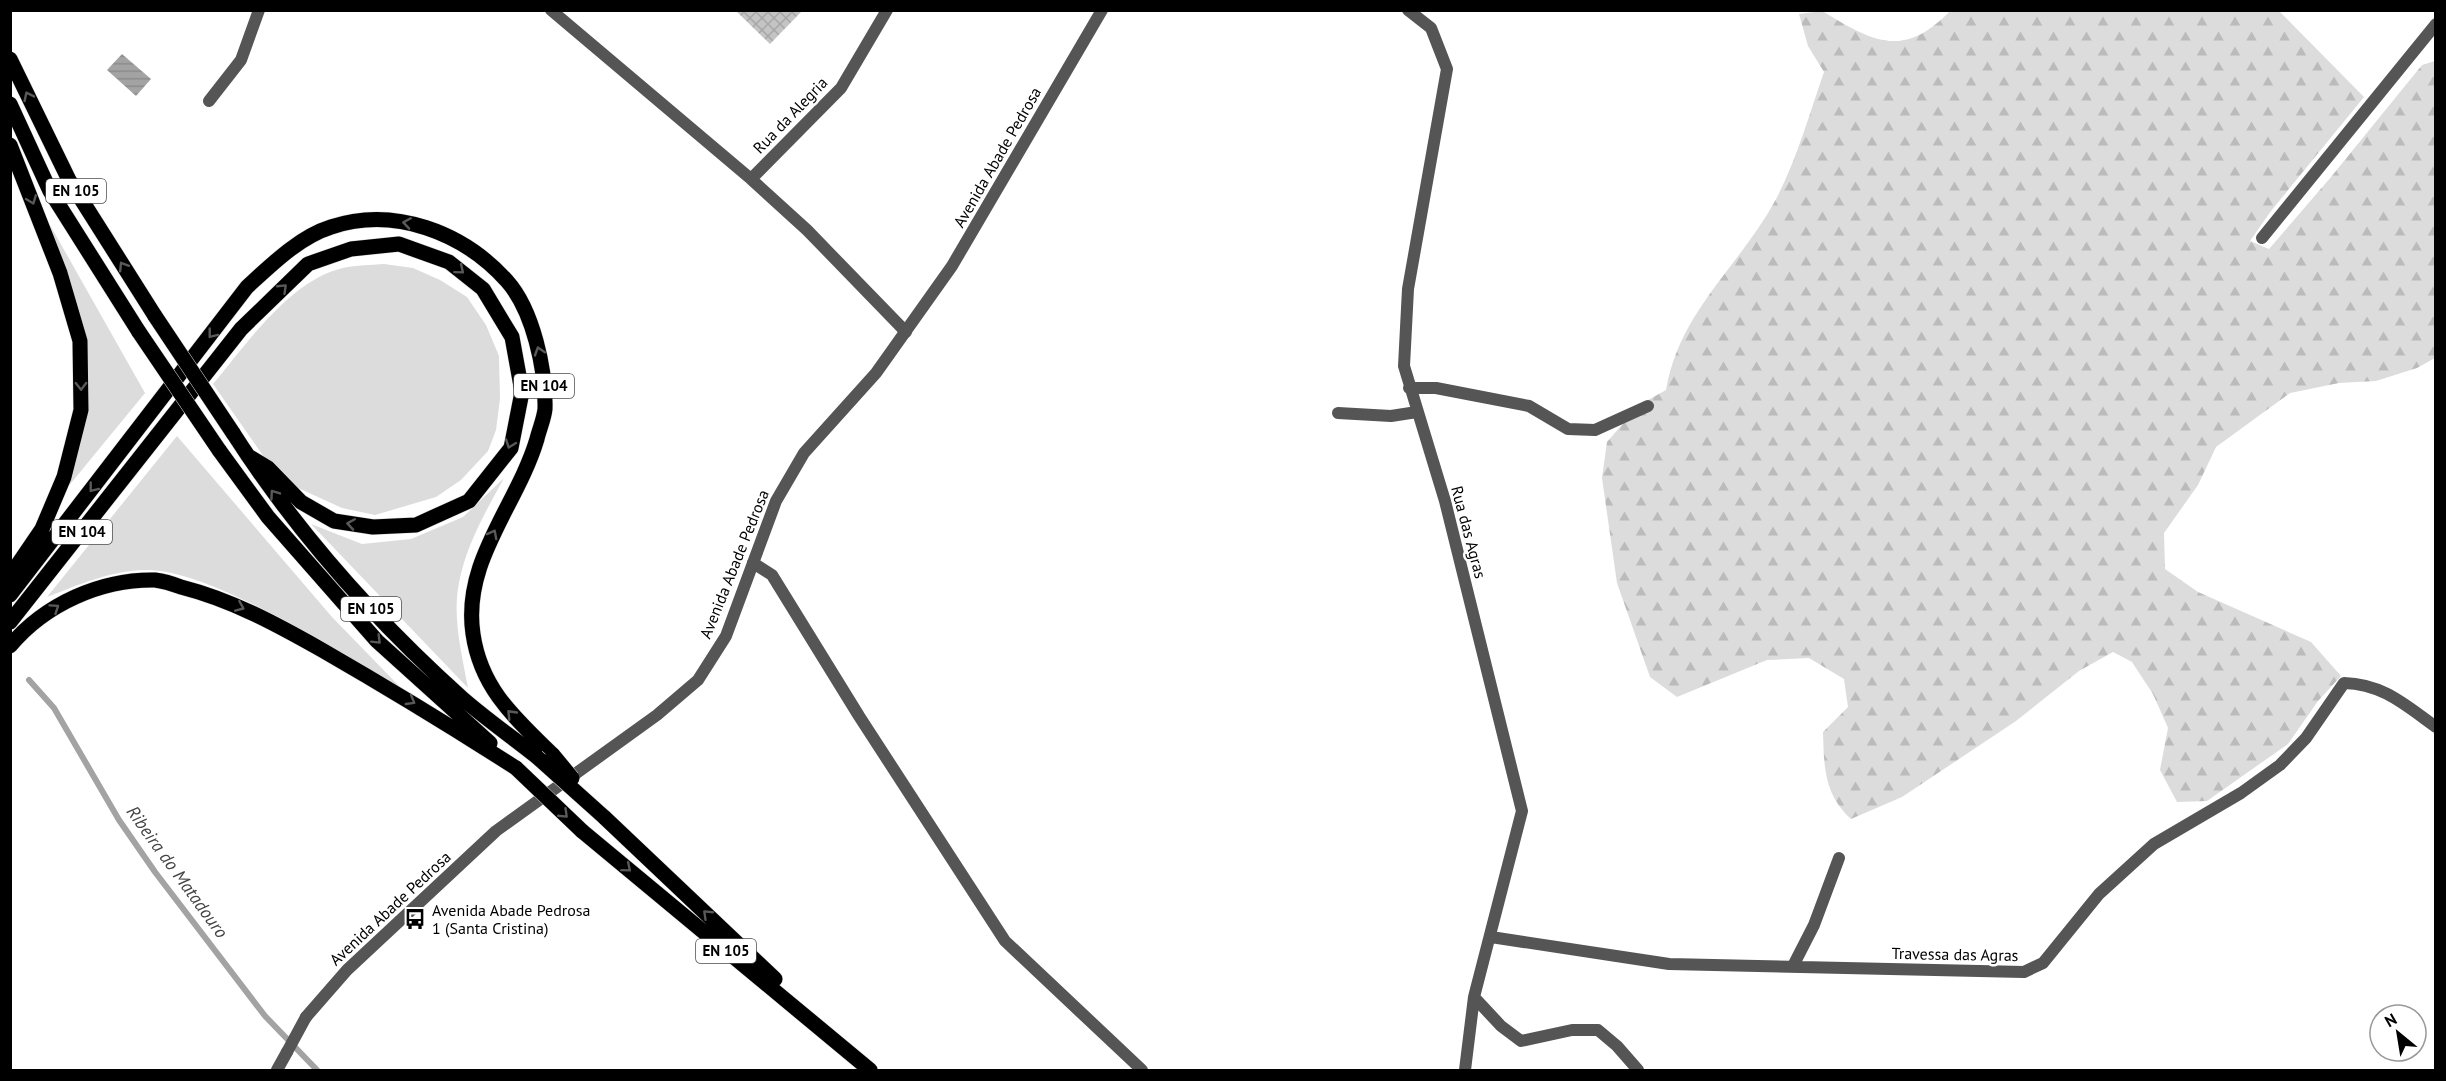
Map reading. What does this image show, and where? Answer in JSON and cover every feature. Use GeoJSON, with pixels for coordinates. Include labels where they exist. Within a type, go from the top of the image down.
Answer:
{"type":"FeatureCollection","features":[{"type":"Feature","properties":{"kind":"main road","name":"EN 105"},"geometry":{"type":"LineString","coordinates":[[10,59],[69,180],[155,316],[286,511],[386,626],[463,699],[537,757],[604,817],[871,1071]]}},
{"type":"Feature","properties":{"kind":"main road","name":"EN 105"},"geometry":{"type":"LineString","coordinates":[[10,104],[50,191],[139,332],[219,450],[268,517],[377,641],[582,831],[871,1071]]}},
{"type":"Feature","properties":{"kind":"main road","name":"EN 104"},"geometry":{"type":"LineString","coordinates":[[10,145],[60,273],[80,340],[81,410],[64,477],[51,508],[42,529],[10,576]]}},
{"type":"Feature","properties":{"kind":"main road","name":"EN 104"},"geometry":{"type":"LineString","coordinates":[[10,595],[247,287],[281,256],[330,227],[374,218],[423,225],[469,248],[508,282],[529,320],[544,367],[545,411],[529,466],[487,545],[472,588],[472,632],[481,669],[505,709],[553,755],[604,817]]}},
{"type":"Feature","properties":{"kind":"main road","name":"EN 104"},"geometry":{"type":"LineString","coordinates":[[10,622],[241,329],[308,264],[351,249],[399,244],[449,262],[483,289],[512,337],[522,392],[511,448],[469,501],[416,525],[373,527],[334,521],[301,502],[268,468],[248,456]]}},
{"type":"Feature","properties":{"kind":"main road"},"geometry":{"type":"LineString","coordinates":[[10,646],[24,629],[63,603],[108,584],[156,580],[210,594],[267,619],[422,707],[516,768]]}},
{"type":"Feature","properties":{"kind":"street"},"geometry":{"type":"LineString","coordinates":[[209,101],[241,60],[259,10]]}},
{"type":"Feature","properties":{"kind":"street"},"geometry":{"type":"LineString","coordinates":[[551,10],[751,179],[807,230],[906,332]]}},
{"type":"Feature","properties":{"kind":"street","name":"Rua da Alegria"},"geometry":{"type":"LineString","coordinates":[[751,179],[841,88],[887,10]]}},
{"type":"Feature","properties":{"kind":"street","name":"Avenida Abade Pedrosa"},"geometry":{"type":"LineString","coordinates":[[277,1071],[306,1017],[347,970],[496,831],[657,715],[698,680],[726,636],[776,501],[804,453],[876,373],[952,266],[1102,10]]}},
{"type":"Feature","properties":{"kind":"street","name":"Rua das Agras"},"geometry":{"type":"LineString","coordinates":[[1408,10],[1431,28],[1447,69],[1408,289],[1404,366],[1445,501],[1522,811],[1474,997],[1465,1071]]}},
{"type":"Feature","properties":{"kind":"street"},"geometry":{"type":"LineString","coordinates":[[2262,238],[2436,24]]}},
{"type":"Feature","properties":{"kind":"street"},"geometry":{"type":"LineString","coordinates":[[1409,388],[1436,388],[1529,406],[1568,429],[1594,430],[1648,406]]}},
{"type":"Feature","properties":{"kind":"street"},"geometry":{"type":"LineString","coordinates":[[1338,414],[1391,417],[1417,412]]}},
{"type":"Feature","properties":{"kind":"street"},"geometry":{"type":"LineString","coordinates":[[753,562],[772,575],[859,716],[1005,941],[1142,1071]]}},
{"type":"Feature","properties":{"kind":"street","name":"Travessa das Agras"},"geometry":{"type":"LineString","coordinates":[[1491,937],[1669,964],[2024,972],[2043,963],[2099,894],[2154,844],[2241,793],[2280,765],[2306,738],[2344,683],[2366,684],[2391,695],[2436,727]]}},
{"type":"Feature","properties":{"kind":"street"},"geometry":{"type":"LineString","coordinates":[[1793,966],[1814,925],[1839,858]]}},
{"type":"Feature","properties":{"kind":"street"},"geometry":{"type":"LineString","coordinates":[[1474,997],[1501,1026],[1521,1041],[1572,1030],[1598,1030],[1617,1046],[1638,1071]]}},
{"type":"Feature","properties":{"kind":"green space"},"geometry":{"type":"Polygon","coordinates":[[[1822,11],[1856,31],[1887,41],[1917,36],[1950,11],[2279,11],[2364,97],[2271,211],[2250,241],[2269,249],[2422,65],[2435,61],[2435,358],[2417,368],[2376,381],[2339,383],[2290,393],[2216,447],[2198,485],[2164,533],[2165,569],[2198,592],[2311,642],[2341,676],[2318,701],[2288,744],[2207,801],[2177,802],[2160,770],[2168,728],[2153,694],[2132,662],[2113,652],[2079,671],[2016,721],[1902,797],[1851,819],[1835,800],[1831,790],[1825,768],[1823,745],[1823,732],[1848,707],[1844,679],[1809,658],[1767,660],[1677,697],[1650,677],[1617,583],[1602,478],[1607,442],[1639,405],[1666,390],[1673,362],[1683,337],[1712,291],[1761,225],[1783,186],[1824,72],[1808,46],[1799,14],[1822,11]]]}},
{"type":"Feature","properties":{"kind":"green space"},"geometry":{"type":"Polygon","coordinates":[[[50,225],[145,393],[67,488],[81,318],[50,225]]]}},
{"type":"Feature","properties":{"kind":"green space"},"geometry":{"type":"Polygon","coordinates":[[[384,264],[413,268],[440,280],[467,297],[486,325],[499,356],[500,399],[496,430],[488,451],[461,480],[436,497],[375,515],[342,508],[296,487],[264,457],[213,384],[270,316],[305,286],[324,275],[343,268],[384,264]]]}},
{"type":"Feature","properties":{"kind":"green space"},"geometry":{"type":"Polygon","coordinates":[[[177,436],[332,617],[400,687],[238,597],[203,582],[171,573],[144,570],[119,573],[94,579],[47,597],[177,436]]]}},
{"type":"Feature","properties":{"kind":"green space"},"geometry":{"type":"Polygon","coordinates":[[[504,478],[466,555],[459,583],[457,622],[468,688],[311,524],[362,544],[411,539],[463,517],[504,478]]]}},
{"type":"Feature","properties":{"kind":"shaded area"},"geometry":{"type":"Polygon","coordinates":[[[122,54],[151,79],[136,96],[107,70],[122,54]]]}},
{"type":"Feature","properties":{"kind":"building"},"geometry":{"type":"Polygon","coordinates":[[[735,10],[803,10],[770,44],[735,10]]]}},
{"type":"Feature","properties":{"kind":"waterway","name":"Ribeira do Matadouro"},"geometry":{"type":"LineString","coordinates":[[29,680],[54,708],[119,820],[155,872],[265,1016],[317,1070]]}},
{"type":"Feature","properties":{"kind":"place","name":"Avenida Abade Pedrosa 1 (Santa Cristina)"},"geometry":{"type":"Point","coordinates":[415,919]}}]}
